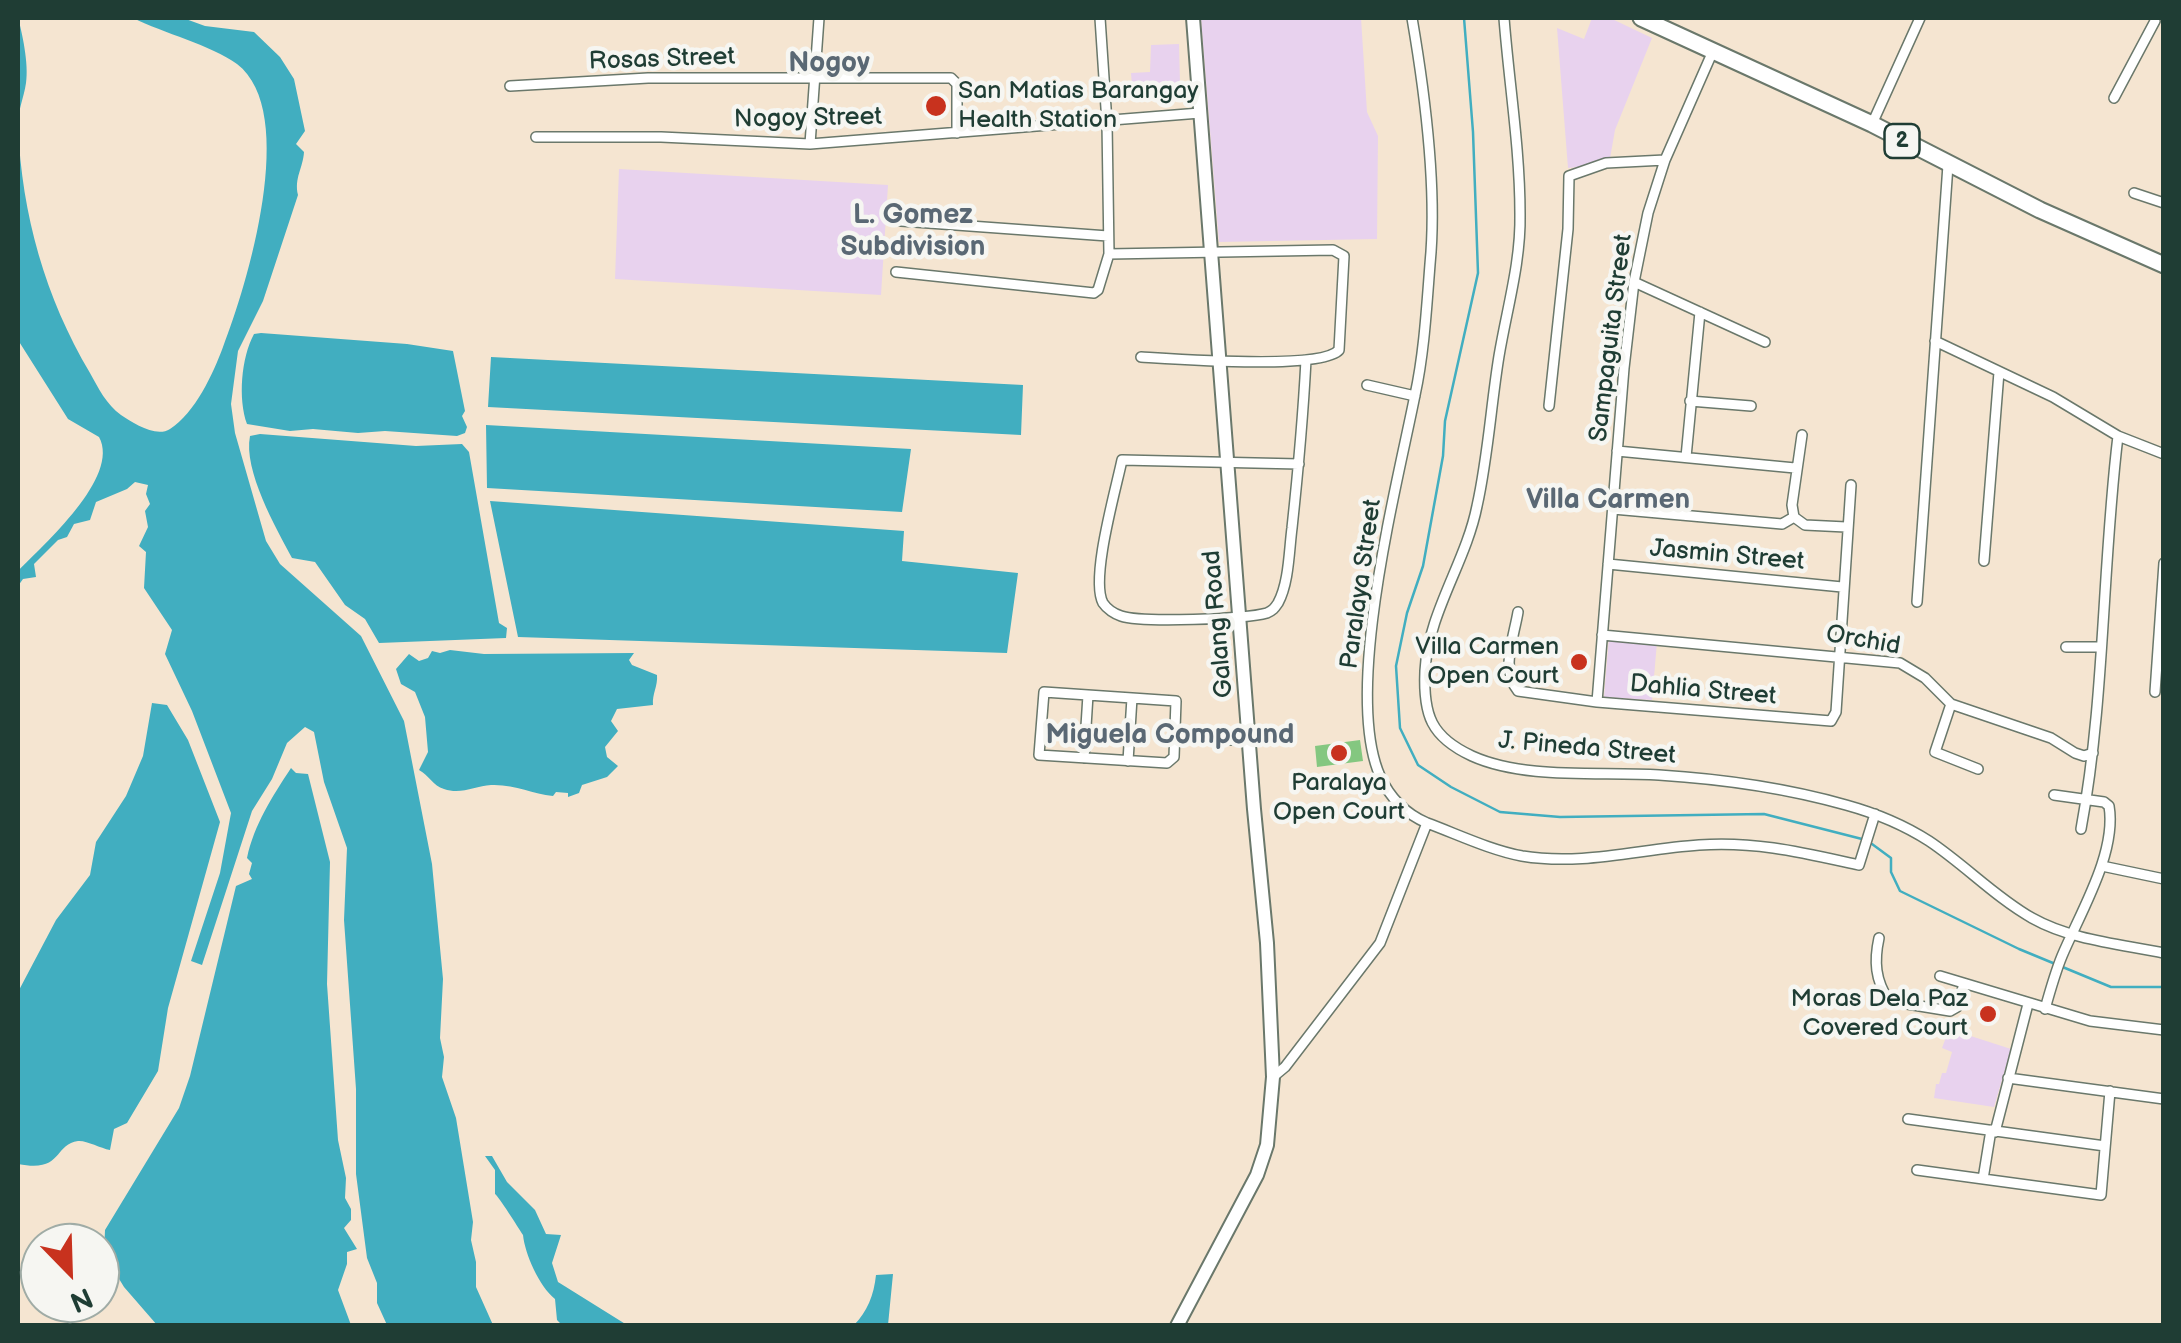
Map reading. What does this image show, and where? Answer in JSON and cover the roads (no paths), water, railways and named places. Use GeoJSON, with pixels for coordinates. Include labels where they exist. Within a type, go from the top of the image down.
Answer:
{"type":"FeatureCollection","features":[{"type":"Feature","properties":{"kind":"highway","name":"2"},"geometry":{"type":"LineString","coordinates":[[1641,18],[2164,265]]}},
{"type":"Feature","properties":{"kind":"street"},"geometry":{"type":"LineString","coordinates":[[810,144],[818,18]]}},
{"type":"Feature","properties":{"kind":"street"},"geometry":{"type":"LineString","coordinates":[[896,272],[1094,293],[1102,286],[1109,254],[1100,18]]}},
{"type":"Feature","properties":{"kind":"street","name":"Galang Road"},"geometry":{"type":"LineString","coordinates":[[1177,1326],[1257,1175],[1267,1145],[1272,1077],[1267,943],[1193,18]]}},
{"type":"Feature","properties":{"kind":"street","name":"Paralaya Street"},"geometry":{"type":"LineString","coordinates":[[1412,18],[1422,76],[1432,226],[1415,396],[1373,620],[1368,696],[1372,753],[1380,778],[1412,817],[1520,856],[1574,859],[1698,845],[1766,845],[1859,865],[1875,814]]}},
{"type":"Feature","properties":{"kind":"street","name":"J. Pineda Street"},"geometry":{"type":"LineString","coordinates":[[1504,18],[1519,184],[1519,249],[1477,508],[1431,638],[1425,668],[1430,723],[1443,739],[1459,749],[1496,764],[1576,773],[1725,781],[1814,797],[1875,814],[1931,842],[2020,911],[2072,934],[2164,953]]}},
{"type":"Feature","properties":{"kind":"street"},"geometry":{"type":"LineString","coordinates":[[1872,124],[1920,18]]}},
{"type":"Feature","properties":{"kind":"street"},"geometry":{"type":"LineString","coordinates":[[2114,98],[2156,22]]}},
{"type":"Feature","properties":{"kind":"street","name":"Sampaguita Street"},"geometry":{"type":"LineString","coordinates":[[1596,702],[1634,282],[1648,213],[1665,160],[1712,50]]}},
{"type":"Feature","properties":{"kind":"street","name":"Rosas Street"},"geometry":{"type":"LineString","coordinates":[[510,86],[648,78],[951,78],[957,84],[957,133]]}},
{"type":"Feature","properties":{"kind":"street","name":"Nogoy Street"},"geometry":{"type":"LineString","coordinates":[[536,137],[661,137],[810,144],[1200,113]]}},
{"type":"Feature","properties":{"kind":"street"},"geometry":{"type":"LineString","coordinates":[[1549,406],[1568,229],[1568,176],[1606,164],[1665,160]]}},
{"type":"Feature","properties":{"kind":"street"},"geometry":{"type":"LineString","coordinates":[[1916,602],[1948,166]]}},
{"type":"Feature","properties":{"kind":"street"},"geometry":{"type":"LineString","coordinates":[[2134,193],[2164,203]]}},
{"type":"Feature","properties":{"kind":"street"},"geometry":{"type":"LineString","coordinates":[[901,221],[1108,236]]}},
{"type":"Feature","properties":{"kind":"street"},"geometry":{"type":"LineString","coordinates":[[1109,254],[1342,253],[1339,350],[1332,357],[1141,357]]}},
{"type":"Feature","properties":{"kind":"street"},"geometry":{"type":"LineString","coordinates":[[1634,282],[1765,342]]}},
{"type":"Feature","properties":{"kind":"street"},"geometry":{"type":"LineString","coordinates":[[1686,457],[1700,312]]}},
{"type":"Feature","properties":{"kind":"street"},"geometry":{"type":"LineString","coordinates":[[1936,341],[2052,397],[2118,436],[2164,454]]}},
{"type":"Feature","properties":{"kind":"street"},"geometry":{"type":"LineString","coordinates":[[1299,464],[1122,460],[1102,555],[1099,588],[1104,605],[1122,616],[1240,616],[1272,610],[1282,592],[1299,464],[1306,360]]}},
{"type":"Feature","properties":{"kind":"street"},"geometry":{"type":"LineString","coordinates":[[1984,561],[1999,372]]}},
{"type":"Feature","properties":{"kind":"street"},"geometry":{"type":"LineString","coordinates":[[1367,385],[1415,396]]}},
{"type":"Feature","properties":{"kind":"street"},"geometry":{"type":"LineString","coordinates":[[1690,401],[1751,406]]}},
{"type":"Feature","properties":{"kind":"street"},"geometry":{"type":"LineString","coordinates":[[1802,435],[1792,505],[1794,517],[1805,525],[1846,527]]}},
{"type":"Feature","properties":{"kind":"street"},"geometry":{"type":"LineString","coordinates":[[2080,830],[2093,753],[2118,436]]}},
{"type":"Feature","properties":{"kind":"street"},"geometry":{"type":"LineString","coordinates":[[1618,451],[1796,468]]}},
{"type":"Feature","properties":{"kind":"street","name":"Dahlia Street"},"geometry":{"type":"LineString","coordinates":[[1518,612],[1508,672],[1510,683],[1518,691],[1826,723],[1835,718],[1836,712],[1851,484]]}},
{"type":"Feature","properties":{"kind":"street"},"geometry":{"type":"LineString","coordinates":[[1613,510],[1782,524],[1794,517]]}},
{"type":"Feature","properties":{"kind":"street"},"geometry":{"type":"LineString","coordinates":[[2155,692],[2164,562]]}},
{"type":"Feature","properties":{"kind":"street","name":"Jasmin Street"},"geometry":{"type":"LineString","coordinates":[[1608,564],[1842,586]]}},
{"type":"Feature","properties":{"kind":"street","name":"Orchid"},"geometry":{"type":"LineString","coordinates":[[1602,635],[1900,662],[1925,678],[1951,704],[2051,738],[2084,756],[2093,753]]}},
{"type":"Feature","properties":{"kind":"street"},"geometry":{"type":"LineString","coordinates":[[2066,647],[2100,647]]}},
{"type":"Feature","properties":{"kind":"street"},"geometry":{"type":"LineString","coordinates":[[1044,692],[1088,695],[1176,701],[1171,762],[1039,755],[1044,692]]}},
{"type":"Feature","properties":{"kind":"street"},"geometry":{"type":"LineString","coordinates":[[1084,758],[1088,695]]}},
{"type":"Feature","properties":{"kind":"street"},"geometry":{"type":"LineString","coordinates":[[1128,761],[1132,698]]}},
{"type":"Feature","properties":{"kind":"street"},"geometry":{"type":"LineString","coordinates":[[1951,704],[1936,752],[1978,770]]}},
{"type":"Feature","properties":{"kind":"street"},"geometry":{"type":"LineString","coordinates":[[1176,737],[1251,740]]}},
{"type":"Feature","properties":{"kind":"street"},"geometry":{"type":"LineString","coordinates":[[2045,1009],[2062,956],[2102,866],[2111,816],[2109,806],[2054,795]]}},
{"type":"Feature","properties":{"kind":"street"},"geometry":{"type":"LineString","coordinates":[[1272,1077],[1285,1068],[1380,942],[1427,823]]}},
{"type":"Feature","properties":{"kind":"street"},"geometry":{"type":"LineString","coordinates":[[2102,866],[2164,879]]}},
{"type":"Feature","properties":{"kind":"street"},"geometry":{"type":"LineString","coordinates":[[1879,938],[1874,962],[1889,1000],[1950,1011],[1958,1007],[1964,984]]}},
{"type":"Feature","properties":{"kind":"street"},"geometry":{"type":"LineString","coordinates":[[1940,976],[2090,1021],[2164,1030]]}},
{"type":"Feature","properties":{"kind":"street"},"geometry":{"type":"LineString","coordinates":[[1982,1179],[2028,1004]]}},
{"type":"Feature","properties":{"kind":"street"},"geometry":{"type":"LineString","coordinates":[[2008,1078],[2164,1099]]}},
{"type":"Feature","properties":{"kind":"street"},"geometry":{"type":"LineString","coordinates":[[1917,1170],[2100,1195],[2110,1091]]}},
{"type":"Feature","properties":{"kind":"street"},"geometry":{"type":"LineString","coordinates":[[1908,1119],[2105,1146]]}},
{"type":"Feature","properties":{"kind":"water"},"geometry":{"type":"Polygon","coordinates":[[[18,18],[27,75],[18,121],[18,18]]]}},
{"type":"Feature","properties":{"kind":"water"},"geometry":{"type":"Polygon","coordinates":[[[133,18],[183,18],[205,26],[254,32],[280,57],[294,79],[305,131],[296,144],[304,152],[298,195],[263,301],[238,351],[231,404],[235,433],[266,541],[280,564],[361,636],[404,721],[432,864],[443,979],[442,1077],[456,1118],[473,1222],[476,1287],[493,1325],[387,1325],[377,1303],[377,1283],[367,1258],[356,1174],[356,1089],[344,920],[347,848],[324,782],[314,732],[305,727],[287,743],[272,779],[252,811],[202,965],[191,961],[220,873],[231,813],[192,711],[165,654],[172,630],[144,588],[146,552],[139,546],[148,527],[148,485],[135,482],[96,502],[90,520],[74,524],[67,537],[58,540],[34,564],[36,577],[23,579],[18,586],[18,571],[90,490],[103,453],[99,437],[68,419],[18,340],[18,127],[31,223],[60,315],[107,401],[132,422],[164,431],[179,422],[202,392],[233,319],[263,201],[265,120],[255,87],[237,64],[133,18]]]}},
{"type":"Feature","properties":{"kind":"water"},"geometry":{"type":"Polygon","coordinates":[[[254,334],[453,351],[465,411],[465,433],[457,436],[290,431],[247,424],[242,403],[244,366],[254,334]]]}},
{"type":"Feature","properties":{"kind":"water"},"geometry":{"type":"Polygon","coordinates":[[[491,357],[1023,385],[1021,435],[488,407],[491,357]]]}},
{"type":"Feature","properties":{"kind":"water"},"geometry":{"type":"Polygon","coordinates":[[[486,425],[911,449],[902,512],[487,488],[486,425]]]}},
{"type":"Feature","properties":{"kind":"water"},"geometry":{"type":"Polygon","coordinates":[[[250,436],[416,446],[462,444],[469,452],[499,623],[507,628],[506,638],[379,643],[365,619],[345,605],[315,562],[292,558],[262,498],[251,465],[250,436]]]}},
{"type":"Feature","properties":{"kind":"water"},"geometry":{"type":"Polygon","coordinates":[[[490,501],[904,531],[902,561],[1018,573],[1007,653],[518,637],[490,501]]]}},
{"type":"Feature","properties":{"kind":"water"},"geometry":{"type":"Polygon","coordinates":[[[432,651],[484,654],[634,653],[629,660],[632,665],[657,675],[653,705],[617,709],[611,721],[618,731],[605,747],[607,757],[618,766],[607,777],[582,785],[579,793],[568,797],[568,793],[556,792],[553,796],[500,785],[444,789],[419,770],[428,752],[425,717],[415,692],[401,684],[396,669],[409,654],[419,661],[428,658],[432,651]]]}},
{"type":"Feature","properties":{"kind":"water"},"geometry":{"type":"Polygon","coordinates":[[[152,703],[167,705],[188,740],[220,822],[168,1008],[158,1071],[127,1123],[114,1129],[110,1150],[78,1141],[43,1165],[18,1164],[18,992],[56,920],[90,875],[96,842],[126,796],[143,756],[152,703]]]}},
{"type":"Feature","properties":{"kind":"water"},"geometry":{"type":"Polygon","coordinates":[[[291,768],[296,773],[308,774],[330,862],[327,984],[338,1140],[346,1178],[345,1198],[351,1209],[351,1220],[344,1228],[357,1249],[347,1252],[338,1290],[351,1325],[157,1325],[120,1280],[120,1223],[109,1223],[179,1108],[236,886],[252,879],[252,863],[247,858],[271,801],[291,768]]]}},
{"type":"Feature","properties":{"kind":"water"},"geometry":{"type":"Polygon","coordinates":[[[485,1156],[492,1156],[507,1182],[535,1210],[546,1234],[561,1235],[552,1263],[558,1282],[627,1325],[562,1325],[557,1320],[555,1299],[538,1278],[523,1235],[495,1194],[495,1170],[485,1156]]]}},
{"type":"Feature","properties":{"kind":"water"},"geometry":{"type":"Polygon","coordinates":[[[893,1274],[888,1325],[854,1325],[869,1303],[876,1275],[893,1274]]]}},
{"type":"Feature","properties":{"kind":"waterway"},"geometry":{"type":"LineString","coordinates":[[1464,18],[1478,273],[1445,421],[1443,456],[1423,566],[1407,613],[1396,666],[1400,728],[1418,765],[1500,812],[1560,817],[1764,814],[1862,839]]}},
{"type":"Feature","properties":{"kind":"waterway"},"geometry":{"type":"LineString","coordinates":[[1872,844],[1891,858],[1891,872],[1900,891],[2019,949],[2111,987],[2164,987]]}},
{"type":"Feature","properties":{"kind":"place","name":"San Matias Barangay Health Station"},"geometry":{"type":"Point","coordinates":[936,106]}},
{"type":"Feature","properties":{"kind":"place","name":"Villa Carmen Open Court"},"geometry":{"type":"Point","coordinates":[1579,662]}},
{"type":"Feature","properties":{"kind":"place","name":"Paralaya Open Court"},"geometry":{"type":"Point","coordinates":[1339,753]}},
{"type":"Feature","properties":{"kind":"place","name":"Moras Dela Paz Covered Court"},"geometry":{"type":"Point","coordinates":[1988,1014]}},
{"type":"Feature","properties":{"kind":"district","name":"Nogoy"},"geometry":{"type":"Point","coordinates":[829,64]}},
{"type":"Feature","properties":{"kind":"district","name":"L. Gomez Subdivision"},"geometry":{"type":"Point","coordinates":[913,232]}},
{"type":"Feature","properties":{"kind":"district","name":"Villa Carmen"},"geometry":{"type":"Point","coordinates":[1608,501]}},
{"type":"Feature","properties":{"kind":"district","name":"Miguela Compound"},"geometry":{"type":"Point","coordinates":[1170,736]}}]}
